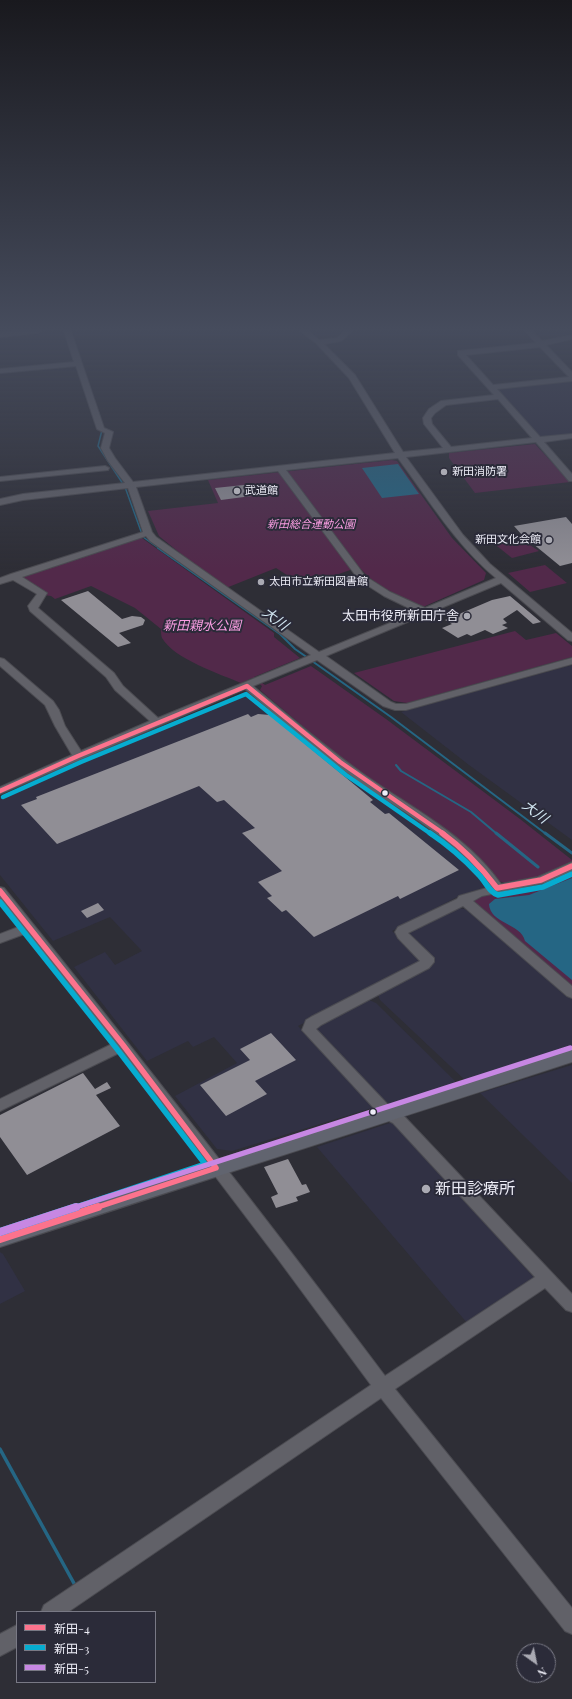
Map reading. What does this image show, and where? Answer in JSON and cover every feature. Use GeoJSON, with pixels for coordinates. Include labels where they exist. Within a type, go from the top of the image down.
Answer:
{"type":"FeatureCollection","features":[{"type":"Feature","properties":{"kind":"main road"},"geometry":{"type":"LineString","coordinates":[[0,1239],[216,1168],[572,1055]]}},
{"type":"Feature","properties":{"kind":"street"},"geometry":{"type":"LineString","coordinates":[[95,410],[101,429],[109,432],[105,448],[148,533],[153,539],[317,657],[387,704],[406,707],[572,661]]}},
{"type":"Feature","properties":{"kind":"street"},"geometry":{"type":"LineString","coordinates":[[373,410],[401,455],[460,537],[502,579],[572,638]]}},
{"type":"Feature","properties":{"kind":"street"},"geometry":{"type":"LineString","coordinates":[[433,410],[427,418],[428,424],[449,450]]}},
{"type":"Feature","properties":{"kind":"street"},"geometry":{"type":"LineString","coordinates":[[512,410],[572,479]]}},
{"type":"Feature","properties":{"kind":"street"},"geometry":{"type":"LineString","coordinates":[[0,502],[23,497],[572,436]]}},
{"type":"Feature","properties":{"kind":"street"},"geometry":{"type":"LineString","coordinates":[[0,479],[105,468]]}},
{"type":"Feature","properties":{"kind":"street"},"geometry":{"type":"LineString","coordinates":[[280,468],[362,578],[383,592],[425,612]]}},
{"type":"Feature","properties":{"kind":"street"},"geometry":{"type":"LineString","coordinates":[[0,581],[148,533]]}},
{"type":"Feature","properties":{"kind":"street"},"geometry":{"type":"LineString","coordinates":[[14,576],[42,593],[33,606],[33,609],[110,675],[119,688],[158,723]]}},
{"type":"Feature","properties":{"kind":"street"},"geometry":{"type":"LineString","coordinates":[[0,792],[78,756],[304,663],[502,579]]}},
{"type":"Feature","properties":{"kind":"street"},"geometry":{"type":"LineString","coordinates":[[2,665],[49,703],[54,710],[64,733],[78,756]]}},
{"type":"Feature","properties":{"kind":"street"},"geometry":{"type":"LineString","coordinates":[[247,686],[360,777],[457,844],[480,864],[497,888]]}},
{"type":"Feature","properties":{"kind":"street"},"geometry":{"type":"LineString","coordinates":[[572,866],[541,880],[479,893],[401,932],[427,958],[427,962],[424,965],[316,1021],[309,1027],[311,1033],[388,1114],[398,1119],[572,1304]]}},
{"type":"Feature","properties":{"kind":"street"},"geometry":{"type":"LineString","coordinates":[[0,891],[123,1045],[216,1168],[284,1254],[383,1387],[572,1624]]}},
{"type":"Feature","properties":{"kind":"street"},"geometry":{"type":"LineString","coordinates":[[463,900],[572,993]]}},
{"type":"Feature","properties":{"kind":"street"},"geometry":{"type":"LineString","coordinates":[[0,939],[29,927]]}},
{"type":"Feature","properties":{"kind":"street"},"geometry":{"type":"LineString","coordinates":[[0,1105],[123,1045]]}},
{"type":"Feature","properties":{"kind":"street"},"geometry":{"type":"LineString","coordinates":[[52,1611],[547,1278]]}},
{"type":"Feature","properties":{"kind":"street"},"geometry":{"type":"LineString","coordinates":[[0,1646],[16,1636]]}},
{"type":"Feature","properties":{"kind":"shaded area"},"geometry":{"type":"Polygon","coordinates":[[[515,410],[572,410],[572,434],[539,437],[515,410]]]}},
{"type":"Feature","properties":{"kind":"shaded area"},"geometry":{"type":"Polygon","coordinates":[[[572,665],[572,840],[469,765],[401,712],[572,665]]]}},
{"type":"Feature","properties":{"kind":"shaded area"},"geometry":{"type":"Polygon","coordinates":[[[245,693],[250,694],[301,736],[450,843],[471,860],[490,883],[486,887],[461,895],[392,931],[421,958],[421,963],[298,1026],[373,1105],[372,1108],[232,1151],[217,1149],[175,1096],[237,1063],[214,1037],[193,1047],[188,1041],[147,1061],[74,967],[105,952],[115,965],[142,951],[110,917],[53,941],[0,875],[0,797],[101,752],[245,693]]]}},
{"type":"Feature","properties":{"kind":"shaded area"},"geometry":{"type":"Polygon","coordinates":[[[458,908],[465,909],[572,999],[572,1048],[466,1081],[380,1000],[378,995],[432,965],[434,958],[409,936],[411,931],[458,908]]]}},
{"type":"Feature","properties":{"kind":"shaded area"},"geometry":{"type":"Polygon","coordinates":[[[369,1000],[376,1003],[455,1081],[454,1085],[388,1104],[317,1031],[318,1026],[369,1000]]]}},
{"type":"Feature","properties":{"kind":"shaded area"},"geometry":{"type":"Polygon","coordinates":[[[572,1065],[572,1183],[480,1093],[572,1065]]]}},
{"type":"Feature","properties":{"kind":"shaded area"},"geometry":{"type":"Polygon","coordinates":[[[393,1122],[537,1281],[468,1324],[317,1147],[393,1122]]]}},
{"type":"Feature","properties":{"kind":"shaded area"},"geometry":{"type":"Polygon","coordinates":[[[0,1252],[3,1254],[25,1291],[0,1304],[0,1252]]]}},
{"type":"Feature","properties":{"kind":"green space"},"geometry":{"type":"Polygon","coordinates":[[[535,444],[570,482],[475,493],[449,458],[449,453],[535,444]]]}},
{"type":"Feature","properties":{"kind":"green space","name":"新田総合運動公園"},"geometry":{"type":"Polygon","coordinates":[[[392,460],[397,461],[452,538],[486,573],[484,580],[423,607],[381,586],[359,567],[304,586],[276,568],[226,588],[202,571],[159,536],[148,511],[218,503],[208,480],[392,460]]]}},
{"type":"Feature","properties":{"kind":"green space","name":"新田親水公園"},"geometry":{"type":"Polygon","coordinates":[[[139,536],[274,633],[274,637],[300,658],[254,677],[265,685],[311,666],[386,719],[520,819],[572,860],[572,864],[570,863],[526,881],[507,883],[499,881],[486,865],[455,836],[394,796],[342,759],[260,690],[262,686],[252,678],[241,683],[198,665],[176,653],[162,638],[161,629],[135,608],[91,586],[55,599],[51,596],[44,595],[21,578],[22,575],[139,536]]]}},
{"type":"Feature","properties":{"kind":"green space"},"geometry":{"type":"Polygon","coordinates":[[[516,536],[539,551],[512,558],[492,542],[516,536]]]}},
{"type":"Feature","properties":{"kind":"green space"},"geometry":{"type":"Polygon","coordinates":[[[545,565],[567,583],[530,592],[508,573],[545,565]]]}},
{"type":"Feature","properties":{"kind":"green space"},"geometry":{"type":"Polygon","coordinates":[[[515,631],[526,640],[556,633],[572,646],[572,657],[407,703],[394,701],[354,673],[515,631]]]}},
{"type":"Feature","properties":{"kind":"green space"},"geometry":{"type":"Polygon","coordinates":[[[572,872],[572,987],[472,902],[484,895],[538,886],[572,872]]]}},
{"type":"Feature","properties":{"kind":"water"},"geometry":{"type":"Polygon","coordinates":[[[398,464],[419,494],[382,498],[362,468],[398,464]]]}},
{"type":"Feature","properties":{"kind":"water"},"geometry":{"type":"Polygon","coordinates":[[[572,878],[572,980],[525,941],[518,930],[494,916],[489,904],[495,899],[529,895],[572,878]]]}},
{"type":"Feature","properties":{"kind":"building","name":"武道館"},"geometry":{"type":"Polygon","coordinates":[[[253,484],[259,495],[221,500],[215,488],[253,484]]]}},
{"type":"Feature","properties":{"kind":"building","name":"新田文化会館"},"geometry":{"type":"Polygon","coordinates":[[[566,517],[572,524],[572,563],[560,566],[532,543],[519,537],[522,535],[514,526],[566,517]]]}},
{"type":"Feature","properties":{"kind":"building"},"geometry":{"type":"Polygon","coordinates":[[[88,591],[122,619],[132,616],[141,617],[145,620],[143,625],[119,633],[131,643],[118,647],[61,600],[88,591]]]}},
{"type":"Feature","properties":{"kind":"building","name":"太田市役所新田庁舎"},"geometry":{"type":"Polygon","coordinates":[[[510,596],[541,622],[533,624],[517,610],[503,619],[507,623],[502,625],[508,628],[493,634],[485,630],[471,636],[467,634],[458,638],[442,628],[452,624],[445,620],[492,600],[510,596]]]}},
{"type":"Feature","properties":{"kind":"building"},"geometry":{"type":"Polygon","coordinates":[[[248,714],[251,717],[258,714],[270,715],[373,800],[370,802],[385,814],[389,813],[459,870],[400,899],[398,896],[314,937],[286,910],[282,912],[267,898],[272,896],[258,882],[282,871],[242,833],[255,828],[224,800],[217,802],[199,786],[57,844],[21,805],[37,799],[36,797],[248,714]]]}},
{"type":"Feature","properties":{"kind":"building"},"geometry":{"type":"Polygon","coordinates":[[[98,903],[104,910],[87,918],[81,911],[98,903]]]}},
{"type":"Feature","properties":{"kind":"building"},"geometry":{"type":"Polygon","coordinates":[[[271,1033],[296,1060],[255,1081],[267,1094],[226,1116],[200,1085],[250,1060],[240,1049],[271,1033]]]}},
{"type":"Feature","properties":{"kind":"building"},"geometry":{"type":"Polygon","coordinates":[[[83,1073],[95,1089],[107,1082],[111,1088],[96,1095],[120,1126],[27,1175],[0,1137],[0,1115],[83,1073]]]}},
{"type":"Feature","properties":{"kind":"building"},"geometry":{"type":"Polygon","coordinates":[[[288,1159],[302,1185],[306,1184],[310,1192],[296,1197],[298,1201],[276,1208],[271,1197],[278,1194],[264,1167],[288,1159]]]}},
{"type":"Feature","properties":{"kind":"waterway","name":"大川"},"geometry":{"type":"LineString","coordinates":[[99,413],[102,430],[98,446],[125,487],[143,537],[160,549]]}},
{"type":"Feature","properties":{"kind":"waterway","name":"大川"},"geometry":{"type":"LineString","coordinates":[[158,548],[280,634],[295,649],[308,658]]}},
{"type":"Feature","properties":{"kind":"waterway","name":"大川"},"geometry":{"type":"LineString","coordinates":[[312,661],[391,717],[546,834]]}},
{"type":"Feature","properties":{"kind":"waterway"},"geometry":{"type":"LineString","coordinates":[[396,765],[401,771],[471,812],[497,834]]}},
{"type":"Feature","properties":{"kind":"waterway"},"geometry":{"type":"LineString","coordinates":[[496,833],[538,867]]}},
{"type":"Feature","properties":{"kind":"waterway","name":"大川"},"geometry":{"type":"LineString","coordinates":[[545,833],[572,853]]}},
{"type":"Feature","properties":{"kind":"waterway"},"geometry":{"type":"LineString","coordinates":[[0,1449],[76,1587]]}},
{"type":"Feature","properties":{"kind":"transit line","name":"新田-4"},"geometry":{"type":"LineString","coordinates":[[0,791],[78,756],[247,686],[340,762],[450,838],[483,870],[497,888],[541,880],[572,866]]}},
{"type":"Feature","properties":{"kind":"transit line","name":"新田-3"},"geometry":{"type":"LineString","coordinates":[[3,797],[81,762],[246,694],[346,775],[451,847],[480,876],[494,894],[498,895],[543,887],[572,874]]}},
{"type":"Feature","properties":{"kind":"transit line","name":"新田-4"},"geometry":{"type":"LineString","coordinates":[[0,891],[123,1045],[216,1168],[0,1239]]}},
{"type":"Feature","properties":{"kind":"transit line","name":"新田-3"},"geometry":{"type":"LineString","coordinates":[[0,902],[117,1049],[205,1164],[0,1232]]}},
{"type":"Feature","properties":{"kind":"transit line","name":"新田-5"},"geometry":{"type":"LineString","coordinates":[[0,1232],[570,1048]]}},
{"type":"Feature","properties":{"kind":"place","name":"新田消防署"},"geometry":{"type":"Point","coordinates":[444,472]}},
{"type":"Feature","properties":{"kind":"place","name":"武道館"},"geometry":{"type":"Point","coordinates":[237,491]}},
{"type":"Feature","properties":{"kind":"place","name":"新田文化会館"},"geometry":{"type":"Point","coordinates":[549,540]}},
{"type":"Feature","properties":{"kind":"place","name":"太田市立新田図書館"},"geometry":{"type":"Point","coordinates":[261,582]}},
{"type":"Feature","properties":{"kind":"place","name":"太田市役所新田庁舎"},"geometry":{"type":"Point","coordinates":[467,616]}},
{"type":"Feature","properties":{"kind":"place","name":"新田診療所"},"geometry":{"type":"Point","coordinates":[426,1189]}}]}
